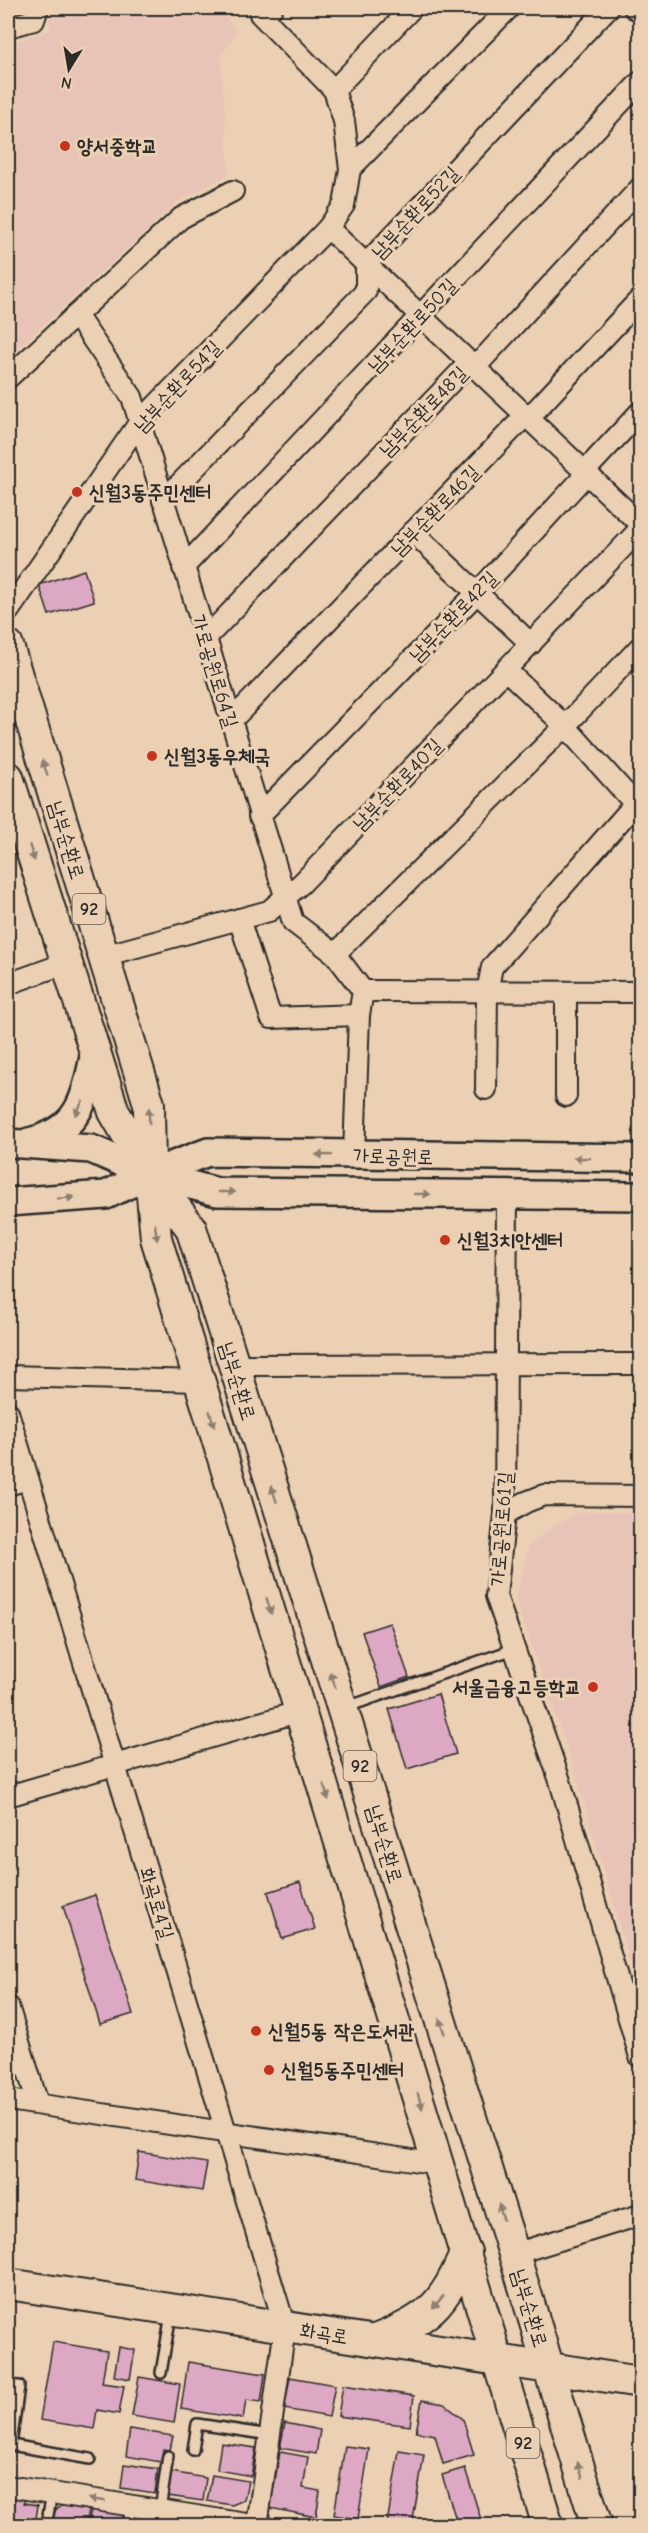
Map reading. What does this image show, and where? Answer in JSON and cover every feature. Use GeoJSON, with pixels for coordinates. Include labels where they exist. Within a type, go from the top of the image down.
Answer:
{"type":"FeatureCollection","features":[{"type":"Feature","properties":{"kind":"main road","name":"남부순환로"},"geometry":{"type":"LineString","coordinates":[[8,646],[149,1104],[150,1174],[156,1238],[548,2526]]}},
{"type":"Feature","properties":{"kind":"main road","name":"남부순환로"},"geometry":{"type":"LineString","coordinates":[[8,777],[114,1112],[150,1174],[191,1228],[232,1365],[512,2248],[597,2526]]}},
{"type":"Feature","properties":{"kind":"main road"},"geometry":{"type":"LineString","coordinates":[[12,1144],[49,1137],[68,1125],[79,1111],[87,1090],[95,1052]]}},
{"type":"Feature","properties":{"kind":"main road","name":"가로공원로"},"geometry":{"type":"LineString","coordinates":[[12,1144],[91,1149],[150,1174],[217,1192],[640,1196]]}},
{"type":"Feature","properties":{"kind":"main road","name":"가로공원로"},"geometry":{"type":"LineString","coordinates":[[8,1202],[106,1195],[150,1174],[208,1152],[640,1158]]}},
{"type":"Feature","properties":{"kind":"main road"},"geometry":{"type":"LineString","coordinates":[[453,2208],[467,2212],[488,2262],[498,2264],[504,2260],[512,2248]]}},
{"type":"Feature","properties":{"kind":"main road"},"geometry":{"type":"LineString","coordinates":[[375,2340],[407,2327],[426,2316],[452,2284],[466,2252]]}},
{"type":"Feature","properties":{"kind":"main road","name":"화곡로"},"geometry":{"type":"LineString","coordinates":[[8,2284],[640,2382]]}},
{"type":"Feature","properties":{"kind":"main road"},"geometry":{"type":"LineString","coordinates":[[538,2494],[546,2485],[556,2486],[560,2492],[568,2526]]}},
{"type":"Feature","properties":{"kind":"street"},"geometry":{"type":"LineString","coordinates":[[8,27],[34,20],[38,8]]}},
{"type":"Feature","properties":{"kind":"street","name":"남부순환로54길"},"geometry":{"type":"LineString","coordinates":[[8,612],[139,423],[328,228],[344,205],[350,170],[344,121],[334,90],[260,14],[272,8]]}},
{"type":"Feature","properties":{"kind":"street"},"geometry":{"type":"LineString","coordinates":[[334,90],[412,8]]}},
{"type":"Feature","properties":{"kind":"street"},"geometry":{"type":"LineString","coordinates":[[350,170],[509,8]]}},
{"type":"Feature","properties":{"kind":"street","name":"남부순환로52길"},"geometry":{"type":"LineString","coordinates":[[163,501],[366,291],[366,264],[608,8]]}},
{"type":"Feature","properties":{"kind":"street"},"geometry":{"type":"LineString","coordinates":[[634,8],[640,9]]}},
{"type":"Feature","properties":{"kind":"street","name":"남부순환로50길"},"geometry":{"type":"LineString","coordinates":[[183,568],[640,82]]}},
{"type":"Feature","properties":{"kind":"street","name":"남부순환로48길"},"geometry":{"type":"LineString","coordinates":[[205,639],[470,362],[480,362],[640,188]]}},
{"type":"Feature","properties":{"kind":"street"},"geometry":{"type":"LineString","coordinates":[[8,378],[181,218],[233,191]]}},
{"type":"Feature","properties":{"kind":"street"},"geometry":{"type":"LineString","coordinates":[[328,228],[640,524]]}},
{"type":"Feature","properties":{"kind":"street","name":"남부순환로46길"},"geometry":{"type":"LineString","coordinates":[[230,722],[526,415],[535,411],[640,299]]}},
{"type":"Feature","properties":{"kind":"street","name":"가로공원로64길"},"geometry":{"type":"LineString","coordinates":[[76,315],[132,397],[293,922],[335,954],[363,991]]}},
{"type":"Feature","properties":{"kind":"street","name":"남부순환로42길"},"geometry":{"type":"LineString","coordinates":[[259,816],[477,592],[580,482],[585,471],[640,412]]}},
{"type":"Feature","properties":{"kind":"street","name":"남부순환로40길"},"geometry":{"type":"LineString","coordinates":[[103,956],[269,911],[302,883],[640,529]]}},
{"type":"Feature","properties":{"kind":"street"},"geometry":{"type":"LineString","coordinates":[[413,532],[531,644]]}},
{"type":"Feature","properties":{"kind":"street"},"geometry":{"type":"LineString","coordinates":[[335,954],[565,726],[640,647]]}},
{"type":"Feature","properties":{"kind":"street"},"geometry":{"type":"LineString","coordinates":[[486,1089],[487,992],[492,967],[638,804],[565,726],[506,670]]}},
{"type":"Feature","properties":{"kind":"street"},"geometry":{"type":"LineString","coordinates":[[239,919],[271,1018],[359,1015]]}},
{"type":"Feature","properties":{"kind":"street"},"geometry":{"type":"LineString","coordinates":[[8,984],[66,963]]}},
{"type":"Feature","properties":{"kind":"street"},"geometry":{"type":"LineString","coordinates":[[354,1155],[359,1015],[363,991],[640,992]]}},
{"type":"Feature","properties":{"kind":"street"},"geometry":{"type":"LineString","coordinates":[[566,992],[567,1096]]}},
{"type":"Feature","properties":{"kind":"street","name":"가로공원로61길"},"geometry":{"type":"LineString","coordinates":[[507,1194],[505,1514],[496,1596],[560,1781],[640,2057]]}},
{"type":"Feature","properties":{"kind":"street"},"geometry":{"type":"LineString","coordinates":[[232,1365],[640,1364]]}},
{"type":"Feature","properties":{"kind":"street"},"geometry":{"type":"LineString","coordinates":[[8,1376],[200,1380]]}},
{"type":"Feature","properties":{"kind":"street","name":"화곡로4길"},"geometry":{"type":"LineString","coordinates":[[8,1413],[285,2327]]}},
{"type":"Feature","properties":{"kind":"street"},"geometry":{"type":"LineString","coordinates":[[8,1485],[28,1479]]}},
{"type":"Feature","properties":{"kind":"street"},"geometry":{"type":"LineString","coordinates":[[505,1514],[544,1495],[640,1496]]}},
{"type":"Feature","properties":{"kind":"street"},"geometry":{"type":"LineString","coordinates":[[8,1796],[301,1711]]}},
{"type":"Feature","properties":{"kind":"street"},"geometry":{"type":"LineString","coordinates":[[8,2006],[38,2104]]}},
{"type":"Feature","properties":{"kind":"street"},"geometry":{"type":"LineString","coordinates":[[8,2100],[439,2164]]}},
{"type":"Feature","properties":{"kind":"street"},"geometry":{"type":"LineString","coordinates":[[512,2248],[640,2215]]}},
{"type":"Feature","properties":{"kind":"street"},"geometry":{"type":"LineString","coordinates":[[8,2486],[257,2525],[285,2327]]}},
{"type":"Feature","properties":{"kind":"lane"},"geometry":{"type":"LineString","coordinates":[[342,1709],[514,1649]]}},
{"type":"Feature","properties":{"kind":"lane"},"geometry":{"type":"LineString","coordinates":[[161,2373],[171,2309]]}},
{"type":"Feature","properties":{"kind":"lane"},"geometry":{"type":"LineString","coordinates":[[8,2385],[20,2386],[9,2445],[90,2459]]}},
{"type":"Feature","properties":{"kind":"lane"},"geometry":{"type":"LineString","coordinates":[[193,2450],[197,2424],[270,2435]]}},
{"type":"Feature","properties":{"kind":"lane"},"geometry":{"type":"LineString","coordinates":[[160,2510],[168,2456]]}},
{"type":"Feature","properties":{"kind":"lane"},"geometry":{"type":"LineString","coordinates":[[46,2526],[52,2493]]}},
{"type":"Feature","properties":{"kind":"lane"},"geometry":{"type":"LineString","coordinates":[[128,2526],[131,2505]]}},
{"type":"Feature","properties":{"kind":"shaded area"},"geometry":{"type":"Polygon","coordinates":[[[66,8],[220,8],[237,33],[221,55],[229,174],[177,203],[8,357],[8,44],[50,30],[49,18],[66,8]]]}},
{"type":"Feature","properties":{"kind":"shaded area","name":"서울금융고등학교"},"geometry":{"type":"Polygon","coordinates":[[[580,1511],[640,1513],[640,1997],[576,1775],[515,1598],[529,1545],[549,1529],[580,1511]]]}},
{"type":"Feature","properties":{"kind":"green space"},"geometry":{"type":"Polygon","coordinates":[[[8,2031],[27,2095],[8,2092],[8,2031]]]}},
{"type":"Feature","properties":{"kind":"building"},"geometry":{"type":"Polygon","coordinates":[[[84,570],[94,601],[49,615],[39,585],[84,570]]]}},
{"type":"Feature","properties":{"kind":"building"},"geometry":{"type":"Polygon","coordinates":[[[390,1623],[409,1677],[381,1687],[362,1632],[390,1623]]]}},
{"type":"Feature","properties":{"kind":"building"},"geometry":{"type":"Polygon","coordinates":[[[438,1694],[456,1754],[407,1769],[389,1709],[438,1694]]]}},
{"type":"Feature","properties":{"kind":"building"},"geometry":{"type":"Polygon","coordinates":[[[300,1882],[315,1929],[282,1939],[268,1892],[300,1882]]]}},
{"type":"Feature","properties":{"kind":"building"},"geometry":{"type":"Polygon","coordinates":[[[95,1895],[133,2014],[100,2024],[63,1906],[95,1895]]]}},
{"type":"Feature","properties":{"kind":"building"},"geometry":{"type":"Polygon","coordinates":[[[139,2152],[207,2163],[202,2191],[135,2180],[139,2152]]]}},
{"type":"Feature","properties":{"kind":"building"},"geometry":{"type":"Polygon","coordinates":[[[53,2342],[107,2351],[102,2383],[124,2386],[119,2414],[97,2410],[94,2429],[40,2420],[53,2342]]]}},
{"type":"Feature","properties":{"kind":"building"},"geometry":{"type":"Polygon","coordinates":[[[119,2347],[135,2350],[130,2379],[114,2376],[119,2347]]]}},
{"type":"Feature","properties":{"kind":"building"},"geometry":{"type":"Polygon","coordinates":[[[188,2362],[265,2374],[261,2402],[246,2400],[243,2419],[181,2409],[188,2362]]]}},
{"type":"Feature","properties":{"kind":"building"},"geometry":{"type":"Polygon","coordinates":[[[139,2377],[180,2384],[174,2423],[132,2416],[139,2377]]]}},
{"type":"Feature","properties":{"kind":"building"},"geometry":{"type":"Polygon","coordinates":[[[290,2377],[335,2385],[329,2417],[284,2409],[290,2377]]]}},
{"type":"Feature","properties":{"kind":"building"},"geometry":{"type":"Polygon","coordinates":[[[343,2385],[414,2396],[410,2426],[338,2416],[343,2385]]]}},
{"type":"Feature","properties":{"kind":"building"},"geometry":{"type":"Polygon","coordinates":[[[422,2400],[444,2404],[463,2419],[474,2455],[443,2464],[435,2435],[416,2432],[422,2400]]]}},
{"type":"Feature","properties":{"kind":"building"},"geometry":{"type":"Polygon","coordinates":[[[285,2423],[320,2430],[316,2454],[280,2448],[285,2423]]]}},
{"type":"Feature","properties":{"kind":"building"},"geometry":{"type":"Polygon","coordinates":[[[130,2429],[173,2436],[170,2450],[163,2449],[161,2462],[126,2456],[130,2429]]]}},
{"type":"Feature","properties":{"kind":"building"},"geometry":{"type":"Polygon","coordinates":[[[221,2443],[256,2448],[251,2476],[217,2470],[221,2443]]]}},
{"type":"Feature","properties":{"kind":"building"},"geometry":{"type":"Polygon","coordinates":[[[345,2446],[369,2449],[358,2519],[334,2515],[345,2446]]]}},
{"type":"Feature","properties":{"kind":"building"},"geometry":{"type":"Polygon","coordinates":[[[399,2451],[424,2455],[412,2526],[387,2524],[399,2451]]]}},
{"type":"Feature","properties":{"kind":"building"},"geometry":{"type":"Polygon","coordinates":[[[280,2452],[308,2457],[303,2488],[320,2491],[316,2517],[270,2508],[280,2452]]]}},
{"type":"Feature","properties":{"kind":"building"},"geometry":{"type":"Polygon","coordinates":[[[124,2464],[158,2469],[155,2493],[121,2488],[124,2464]]]}},
{"type":"Feature","properties":{"kind":"building"},"geometry":{"type":"Polygon","coordinates":[[[465,2468],[483,2526],[458,2526],[442,2475],[465,2468]]]}},
{"type":"Feature","properties":{"kind":"building"},"geometry":{"type":"Polygon","coordinates":[[[171,2472],[206,2478],[203,2501],[168,2496],[171,2472]]]}},
{"type":"Feature","properties":{"kind":"building"},"geometry":{"type":"Polygon","coordinates":[[[212,2475],[248,2481],[244,2500],[232,2505],[207,2501],[212,2475]]]}},
{"type":"Feature","properties":{"kind":"building"},"geometry":{"type":"Polygon","coordinates":[[[8,2492],[25,2495],[24,2503],[38,2505],[35,2526],[8,2526],[8,2492]]]}},
{"type":"Feature","properties":{"kind":"building"},"geometry":{"type":"Polygon","coordinates":[[[64,2505],[89,2510],[86,2526],[53,2526],[55,2510],[64,2505]]]}},
{"type":"Feature","properties":{"kind":"building"},"geometry":{"type":"Polygon","coordinates":[[[91,2509],[123,2514],[121,2526],[88,2526],[91,2509]]]}},
{"type":"Feature","properties":{"kind":"building"},"geometry":{"type":"Polygon","coordinates":[[[146,2515],[165,2518],[164,2526],[135,2526],[135,2522],[146,2515]]]}},
{"type":"Feature","properties":{"kind":"place","name":"양서중학교"},"geometry":{"type":"Point","coordinates":[65,146]}},
{"type":"Feature","properties":{"kind":"place","name":"신월3동주민센터"},"geometry":{"type":"Point","coordinates":[77,492]}},
{"type":"Feature","properties":{"kind":"place","name":"신월3동우체국"},"geometry":{"type":"Point","coordinates":[152,756]}},
{"type":"Feature","properties":{"kind":"place","name":"신월3치안센터"},"geometry":{"type":"Point","coordinates":[445,1240]}},
{"type":"Feature","properties":{"kind":"place","name":"서울금융고등학교"},"geometry":{"type":"Point","coordinates":[593,1687]}},
{"type":"Feature","properties":{"kind":"place","name":"신월5동 작은도서관"},"geometry":{"type":"Point","coordinates":[256,2031]}},
{"type":"Feature","properties":{"kind":"place","name":"신월5동주민센터"},"geometry":{"type":"Point","coordinates":[269,2070]}}]}
